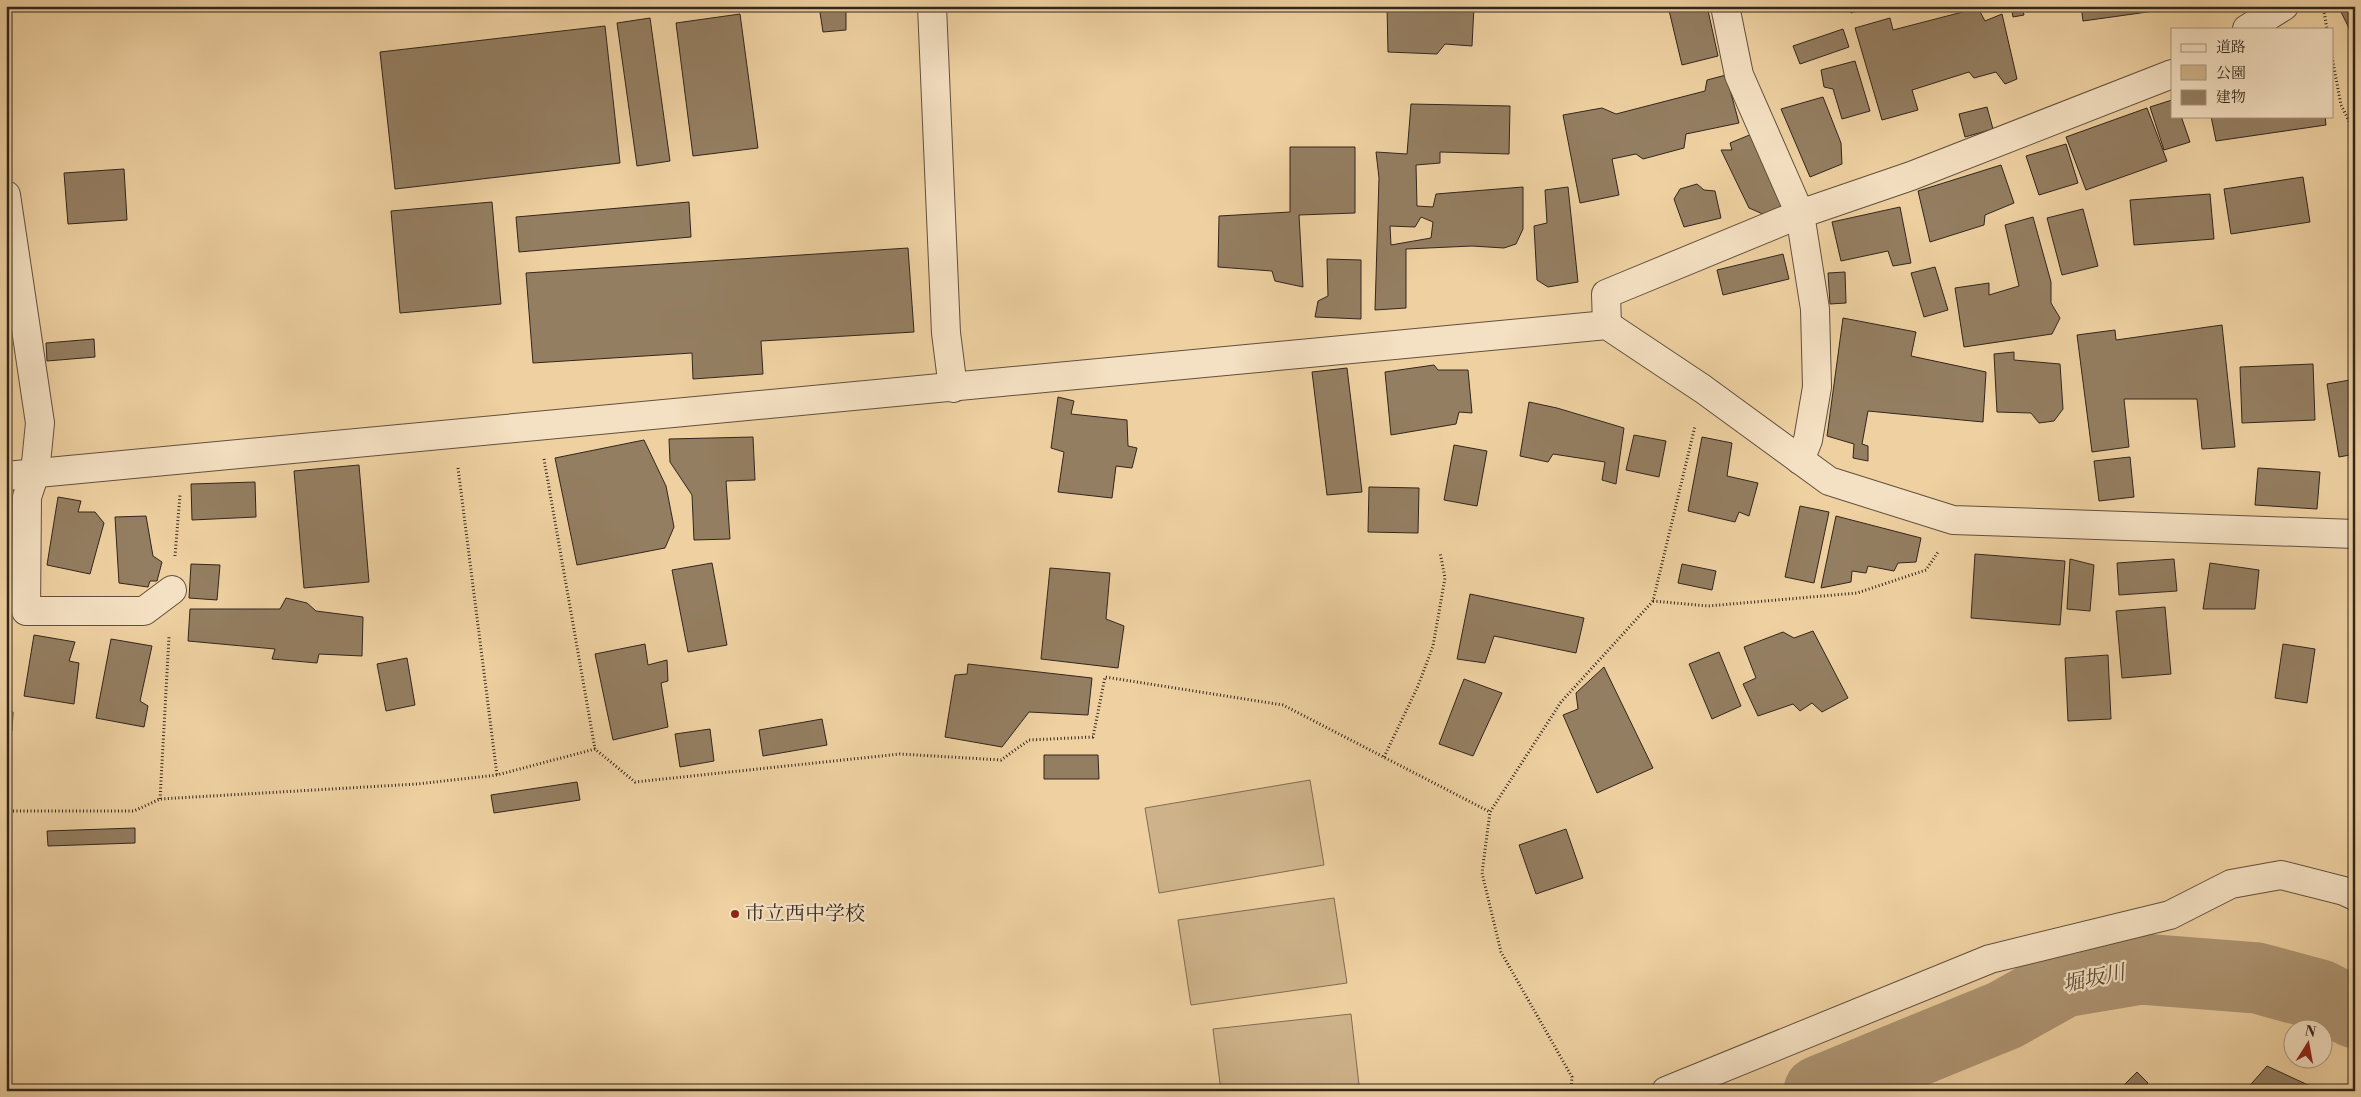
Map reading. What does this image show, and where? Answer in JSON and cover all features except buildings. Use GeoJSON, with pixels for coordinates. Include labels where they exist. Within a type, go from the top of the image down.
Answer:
{"type":"FeatureCollection","features":[{"type":"Feature","properties":{"kind":"street"},"geometry":{"type":"LineString","coordinates":[[932,6],[946,333],[953,388]]}},
{"type":"Feature","properties":{"kind":"street"},"geometry":{"type":"LineString","coordinates":[[1725,6],[1739,75],[1800,214],[1815,309],[1817,387],[1808,440],[1800,460]]}},
{"type":"Feature","properties":{"kind":"street"},"geometry":{"type":"LineString","coordinates":[[2249,28],[2284,6]]}},
{"type":"Feature","properties":{"kind":"street"},"geometry":{"type":"LineString","coordinates":[[1607,325],[1606,294],[1800,214],[1911,176],[2171,74]]}},
{"type":"Feature","properties":{"kind":"street"},"geometry":{"type":"LineString","coordinates":[[6,194],[40,423],[35,473],[27,497],[26,611],[144,611],[172,590]]}},
{"type":"Feature","properties":{"kind":"street"},"geometry":{"type":"LineString","coordinates":[[6,476],[1607,325],[1703,389],[1829,481],[1953,520],[2355,534]]}},
{"type":"Feature","properties":{"kind":"street"},"geometry":{"type":"LineString","coordinates":[[1666,1091],[1990,959],[2170,915],[2231,884],[2281,875],[2344,890],[2355,896]]}},
{"type":"Feature","properties":{"kind":"path"},"geometry":{"type":"LineString","coordinates":[[2323,6],[2327,28]]}},
{"type":"Feature","properties":{"kind":"path"},"geometry":{"type":"LineString","coordinates":[[2334,67],[2341,104],[2354,131],[2355,138]]}},
{"type":"Feature","properties":{"kind":"path"},"geometry":{"type":"LineString","coordinates":[[1571,1091],[1572,1078],[1501,952],[1482,873],[1490,812],[1561,702],[1653,601],[1703,389]]}},
{"type":"Feature","properties":{"kind":"path"},"geometry":{"type":"LineString","coordinates":[[539,426],[595,749],[635,782],[900,754],[1001,760],[1029,740],[1094,737],[1105,677],[1283,705],[1490,812]]}},
{"type":"Feature","properties":{"kind":"path"},"geometry":{"type":"LineString","coordinates":[[454,434],[497,775]]}},
{"type":"Feature","properties":{"kind":"path"},"geometry":{"type":"LineString","coordinates":[[1653,601],[1708,606],[1857,593],[1926,570],[1944,543],[1953,520]]}},
{"type":"Feature","properties":{"kind":"path"},"geometry":{"type":"LineString","coordinates":[[1384,757],[1418,686],[1433,646],[1445,578],[1440,552]]}},
{"type":"Feature","properties":{"kind":"path"},"geometry":{"type":"LineString","coordinates":[[6,811],[134,811],[160,799],[417,784],[497,775],[595,749]]}},
{"type":"Feature","properties":{"kind":"green space"},"geometry":{"type":"Polygon","coordinates":[[[1310,780],[1324,865],[1159,893],[1145,808],[1310,780]]]}},
{"type":"Feature","properties":{"kind":"green space"},"geometry":{"type":"Polygon","coordinates":[[[1334,898],[1347,983],[1191,1005],[1178,920],[1334,898]]]}},
{"type":"Feature","properties":{"kind":"green space"},"geometry":{"type":"Polygon","coordinates":[[[1351,1014],[1359,1085],[1300,1091],[1221,1091],[1213,1029],[1351,1014]]]}},
{"type":"Feature","properties":{"kind":"waterway","name":"堀坂川"},"geometry":{"type":"LineString","coordinates":[[1819,1091],[2005,1015],[2064,982],[2141,969],[2257,978],[2320,995],[2355,1013]]}},
{"type":"Feature","properties":{"kind":"place","name":"市立西中学校"},"geometry":{"type":"Point","coordinates":[735,914]}}]}
